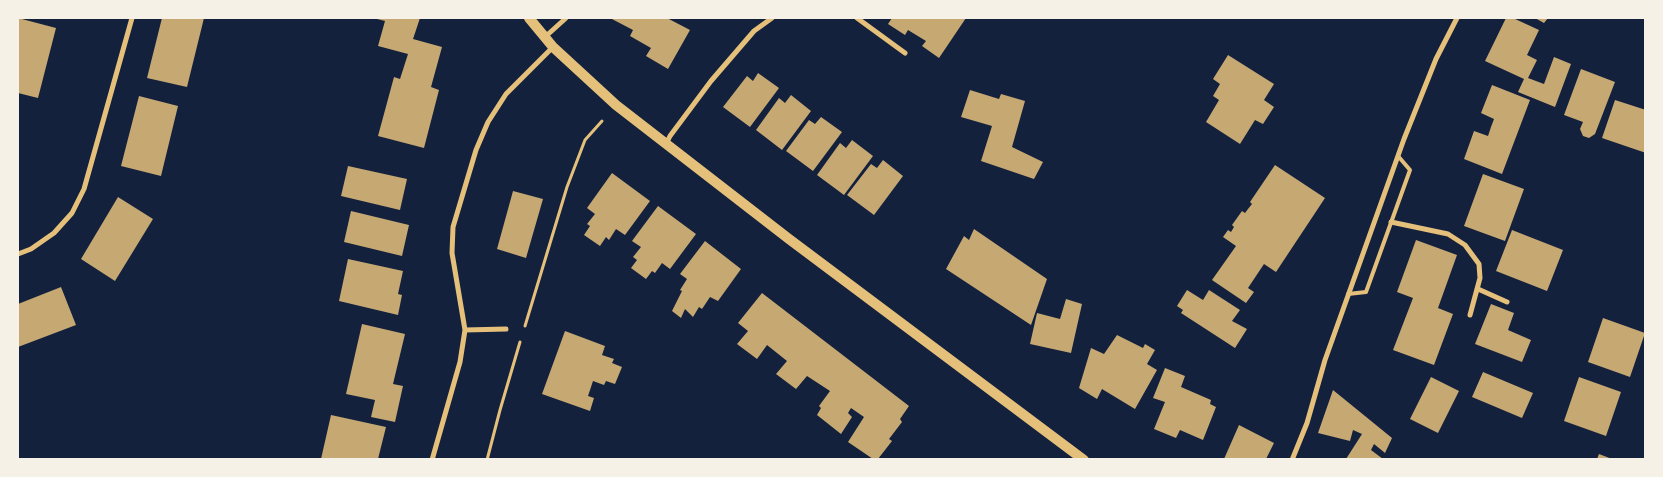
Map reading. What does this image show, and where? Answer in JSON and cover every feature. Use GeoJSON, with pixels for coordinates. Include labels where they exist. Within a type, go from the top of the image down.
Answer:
{"type":"FeatureCollection","features":[{"type":"Feature","properties":{"kind":"main road"},"geometry":{"type":"LineString","coordinates":[[529,18],[553,47],[616,105],[1084,460]]}},
{"type":"Feature","properties":{"kind":"street"},"geometry":{"type":"LineString","coordinates":[[18,254],[31,249],[54,233],[72,213],[84,189],[132,18]]}},
{"type":"Feature","properties":{"kind":"street"},"geometry":{"type":"LineString","coordinates":[[545,37],[566,18]]}},
{"type":"Feature","properties":{"kind":"street"},"geometry":{"type":"LineString","coordinates":[[666,144],[711,81],[754,32],[772,18]]}},
{"type":"Feature","properties":{"kind":"street"},"geometry":{"type":"LineString","coordinates":[[856,18],[905,53]]}},
{"type":"Feature","properties":{"kind":"street"},"geometry":{"type":"LineString","coordinates":[[1292,460],[1307,423],[1325,360],[1398,156],[1436,59],[1458,18]]}},
{"type":"Feature","properties":{"kind":"street"},"geometry":{"type":"LineString","coordinates":[[432,460],[460,362],[465,330],[452,253],[453,227],[476,150],[488,122],[506,94],[553,47]]}},
{"type":"Feature","properties":{"kind":"street"},"geometry":{"type":"LineString","coordinates":[[1391,222],[1448,234],[1465,245],[1479,264],[1480,278],[1470,315]]}},
{"type":"Feature","properties":{"kind":"street"},"geometry":{"type":"LineString","coordinates":[[1478,289],[1507,302]]}},
{"type":"Feature","properties":{"kind":"street"},"geometry":{"type":"LineString","coordinates":[[465,330],[506,329]]}},
{"type":"Feature","properties":{"kind":"lane"},"geometry":{"type":"LineString","coordinates":[[1348,294],[1366,292],[1410,170],[1398,156]]}},
{"type":"Feature","properties":{"kind":"path"},"geometry":{"type":"LineString","coordinates":[[523,332],[567,187],[585,140],[616,105]]}},
{"type":"Feature","properties":{"kind":"path"},"geometry":{"type":"LineString","coordinates":[[488,460],[520,341]]}},
{"type":"Feature","properties":{"kind":"building"},"geometry":{"type":"Polygon","coordinates":[[[18,18],[56,28],[38,98],[18,93],[18,18]]]}},
{"type":"Feature","properties":{"kind":"building"},"geometry":{"type":"Polygon","coordinates":[[[162,18],[204,18],[187,87],[147,78],[162,18]]]}},
{"type":"Feature","properties":{"kind":"building"},"geometry":{"type":"Polygon","coordinates":[[[373,18],[420,18],[413,39],[442,47],[431,87],[439,90],[424,148],[378,136],[394,77],[400,79],[408,54],[378,46],[385,21],[373,18]]]}},
{"type":"Feature","properties":{"kind":"building"},"geometry":{"type":"Polygon","coordinates":[[[610,18],[667,18],[690,30],[668,69],[646,56],[651,48],[630,36],[633,30],[610,18]]]}},
{"type":"Feature","properties":{"kind":"building"},"geometry":{"type":"Polygon","coordinates":[[[892,18],[966,18],[939,58],[922,46],[926,41],[908,30],[905,35],[888,24],[892,18]]]}},
{"type":"Feature","properties":{"kind":"building"},"geometry":{"type":"Polygon","coordinates":[[[1506,18],[1513,18],[1539,30],[1527,55],[1537,60],[1528,78],[1544,84],[1554,57],[1571,64],[1555,107],[1518,92],[1524,79],[1485,61],[1506,18]]]}},
{"type":"Feature","properties":{"kind":"building"},"geometry":{"type":"Polygon","coordinates":[[[1535,18],[1548,18],[1544,23],[1535,18]]]}},
{"type":"Feature","properties":{"kind":"building"},"geometry":{"type":"Polygon","coordinates":[[[1228,55],[1274,84],[1264,100],[1274,107],[1263,124],[1255,120],[1240,144],[1206,122],[1219,100],[1213,96],[1220,84],[1213,79],[1228,55]]]}},
{"type":"Feature","properties":{"kind":"building"},"geometry":{"type":"Polygon","coordinates":[[[1581,69],[1615,82],[1595,134],[1589,138],[1583,136],[1580,129],[1583,122],[1564,115],[1581,69]]]}},
{"type":"Feature","properties":{"kind":"building"},"geometry":{"type":"Polygon","coordinates":[[[758,73],[779,88],[750,127],[723,107],[747,76],[753,81],[758,73]]]}},
{"type":"Feature","properties":{"kind":"building"},"geometry":{"type":"Polygon","coordinates":[[[1492,85],[1530,100],[1502,174],[1464,159],[1474,131],[1488,136],[1494,119],[1481,113],[1492,85]]]}},
{"type":"Feature","properties":{"kind":"building"},"geometry":{"type":"Polygon","coordinates":[[[970,90],[999,99],[1001,94],[1025,101],[1012,147],[1043,162],[1034,179],[981,161],[992,126],[961,117],[970,90]]]}},
{"type":"Feature","properties":{"kind":"building"},"geometry":{"type":"Polygon","coordinates":[[[791,95],[811,111],[782,150],[756,130],[779,98],[785,103],[791,95]]]}},
{"type":"Feature","properties":{"kind":"building"},"geometry":{"type":"Polygon","coordinates":[[[139,96],[178,106],[161,176],[121,166],[139,96]]]}},
{"type":"Feature","properties":{"kind":"building"},"geometry":{"type":"Polygon","coordinates":[[[1615,100],[1646,110],[1646,153],[1602,138],[1615,100]]]}},
{"type":"Feature","properties":{"kind":"building"},"geometry":{"type":"Polygon","coordinates":[[[821,117],[842,132],[813,171],[786,151],[809,120],[815,124],[821,117]]]}},
{"type":"Feature","properties":{"kind":"building"},"geometry":{"type":"Polygon","coordinates":[[[852,140],[873,156],[844,195],[817,175],[840,143],[846,148],[852,140]]]}},
{"type":"Feature","properties":{"kind":"building"},"geometry":{"type":"Polygon","coordinates":[[[883,160],[903,176],[874,215],[847,195],[871,164],[877,168],[883,160]]]}},
{"type":"Feature","properties":{"kind":"building"},"geometry":{"type":"Polygon","coordinates":[[[1275,165],[1325,198],[1276,272],[1264,264],[1248,288],[1254,292],[1246,303],[1212,280],[1236,246],[1223,237],[1228,230],[1231,232],[1234,227],[1232,225],[1242,211],[1245,213],[1252,204],[1250,202],[1275,165]]]}},
{"type":"Feature","properties":{"kind":"building"},"geometry":{"type":"Polygon","coordinates":[[[348,166],[407,179],[400,210],[341,196],[348,166]]]}},
{"type":"Feature","properties":{"kind":"building"},"geometry":{"type":"Polygon","coordinates":[[[612,173],[650,201],[625,235],[616,229],[609,240],[606,237],[600,246],[584,235],[590,226],[587,224],[595,214],[587,208],[612,173]]]}},
{"type":"Feature","properties":{"kind":"building"},"geometry":{"type":"Polygon","coordinates":[[[1483,174],[1524,189],[1505,241],[1464,226],[1483,174]]]}},
{"type":"Feature","properties":{"kind":"building"},"geometry":{"type":"Polygon","coordinates":[[[513,191],[543,199],[526,258],[497,249],[513,191]]]}},
{"type":"Feature","properties":{"kind":"building"},"geometry":{"type":"Polygon","coordinates":[[[118,197],[153,219],[115,281],[81,259],[118,197]]]}},
{"type":"Feature","properties":{"kind":"building"},"geometry":{"type":"Polygon","coordinates":[[[658,206],[696,234],[670,269],[662,263],[655,273],[652,271],[646,279],[631,268],[637,260],[633,257],[641,247],[632,241],[658,206]]]}},
{"type":"Feature","properties":{"kind":"building"},"geometry":{"type":"Polygon","coordinates":[[[351,211],[409,225],[402,256],[344,242],[351,211]]]}},
{"type":"Feature","properties":{"kind":"building"},"geometry":{"type":"Polygon","coordinates":[[[974,229],[1047,279],[1031,325],[946,269],[964,236],[969,240],[974,229]]]}},
{"type":"Feature","properties":{"kind":"building"},"geometry":{"type":"Polygon","coordinates":[[[1512,230],[1563,250],[1547,291],[1496,271],[1512,230]]]}},
{"type":"Feature","properties":{"kind":"building"},"geometry":{"type":"Polygon","coordinates":[[[1416,240],[1457,255],[1438,308],[1453,314],[1434,365],[1393,350],[1413,298],[1397,292],[1416,240]]]}},
{"type":"Feature","properties":{"kind":"building"},"geometry":{"type":"Polygon","coordinates":[[[705,241],[741,269],[718,301],[710,297],[702,309],[699,307],[693,317],[685,309],[681,318],[672,311],[682,291],[680,290],[687,279],[680,274],[705,241]]]}},
{"type":"Feature","properties":{"kind":"building"},"geometry":{"type":"Polygon","coordinates":[[[348,259],[403,271],[398,294],[402,295],[398,315],[339,301],[348,259]]]}},
{"type":"Feature","properties":{"kind":"building"},"geometry":{"type":"Polygon","coordinates":[[[61,287],[76,325],[18,347],[18,304],[61,287]]]}},
{"type":"Feature","properties":{"kind":"building"},"geometry":{"type":"Polygon","coordinates":[[[1187,290],[1203,300],[1209,290],[1240,310],[1232,321],[1247,329],[1235,348],[1181,313],[1183,310],[1177,306],[1187,290]]]}},
{"type":"Feature","properties":{"kind":"building"},"geometry":{"type":"Polygon","coordinates":[[[762,293],[909,406],[900,419],[902,422],[889,439],[892,441],[878,459],[873,459],[848,442],[864,417],[851,408],[848,413],[852,417],[841,434],[817,415],[821,408],[819,406],[830,391],[807,376],[796,389],[776,374],[787,361],[767,345],[757,359],[737,344],[748,331],[738,323],[762,293]]]}},
{"type":"Feature","properties":{"kind":"building"},"geometry":{"type":"Polygon","coordinates":[[[1066,299],[1082,304],[1071,353],[1030,344],[1037,313],[1060,319],[1066,299]]]}},
{"type":"Feature","properties":{"kind":"building"},"geometry":{"type":"Polygon","coordinates":[[[1491,304],[1514,313],[1508,330],[1531,340],[1522,362],[1475,344],[1491,304]]]}},
{"type":"Feature","properties":{"kind":"building"},"geometry":{"type":"Polygon","coordinates":[[[1603,318],[1645,333],[1630,377],[1588,362],[1603,318]]]}},
{"type":"Feature","properties":{"kind":"building"},"geometry":{"type":"Polygon","coordinates":[[[362,324],[405,334],[393,384],[403,386],[395,422],[371,417],[375,400],[346,394],[362,324]]]}},
{"type":"Feature","properties":{"kind":"building"},"geometry":{"type":"Polygon","coordinates":[[[565,331],[605,346],[602,355],[614,359],[612,363],[622,367],[615,384],[606,381],[604,385],[593,381],[588,396],[594,398],[590,411],[542,394],[565,331]]]}},
{"type":"Feature","properties":{"kind":"building"},"geometry":{"type":"Polygon","coordinates":[[[1117,335],[1143,348],[1145,344],[1155,350],[1147,364],[1157,370],[1135,409],[1102,389],[1097,399],[1079,388],[1091,348],[1104,354],[1117,335]]]}},
{"type":"Feature","properties":{"kind":"building"},"geometry":{"type":"Polygon","coordinates":[[[1165,368],[1185,376],[1181,387],[1211,400],[1210,404],[1216,407],[1203,440],[1180,430],[1176,438],[1154,429],[1165,402],[1153,398],[1165,368]]]}},
{"type":"Feature","properties":{"kind":"building"},"geometry":{"type":"Polygon","coordinates":[[[1483,372],[1533,393],[1522,418],[1472,397],[1483,372]]]}},
{"type":"Feature","properties":{"kind":"building"},"geometry":{"type":"Polygon","coordinates":[[[1431,377],[1459,391],[1438,433],[1410,419],[1431,377]]]}},
{"type":"Feature","properties":{"kind":"building"},"geometry":{"type":"Polygon","coordinates":[[[1579,377],[1621,392],[1606,436],[1564,421],[1579,377]]]}},
{"type":"Feature","properties":{"kind":"building"},"geometry":{"type":"Polygon","coordinates":[[[1333,390],[1392,438],[1385,453],[1374,444],[1371,450],[1383,459],[1346,459],[1362,434],[1353,430],[1350,441],[1318,433],[1333,390]]]}},
{"type":"Feature","properties":{"kind":"building"},"geometry":{"type":"Polygon","coordinates":[[[331,415],[386,427],[378,459],[321,459],[331,415]]]}},
{"type":"Feature","properties":{"kind":"building"},"geometry":{"type":"Polygon","coordinates":[[[1239,425],[1274,443],[1266,459],[1224,459],[1239,425]]]}},
{"type":"Feature","properties":{"kind":"building"},"geometry":{"type":"Polygon","coordinates":[[[1599,454],[1612,459],[1597,459],[1599,454]]]}}]}
